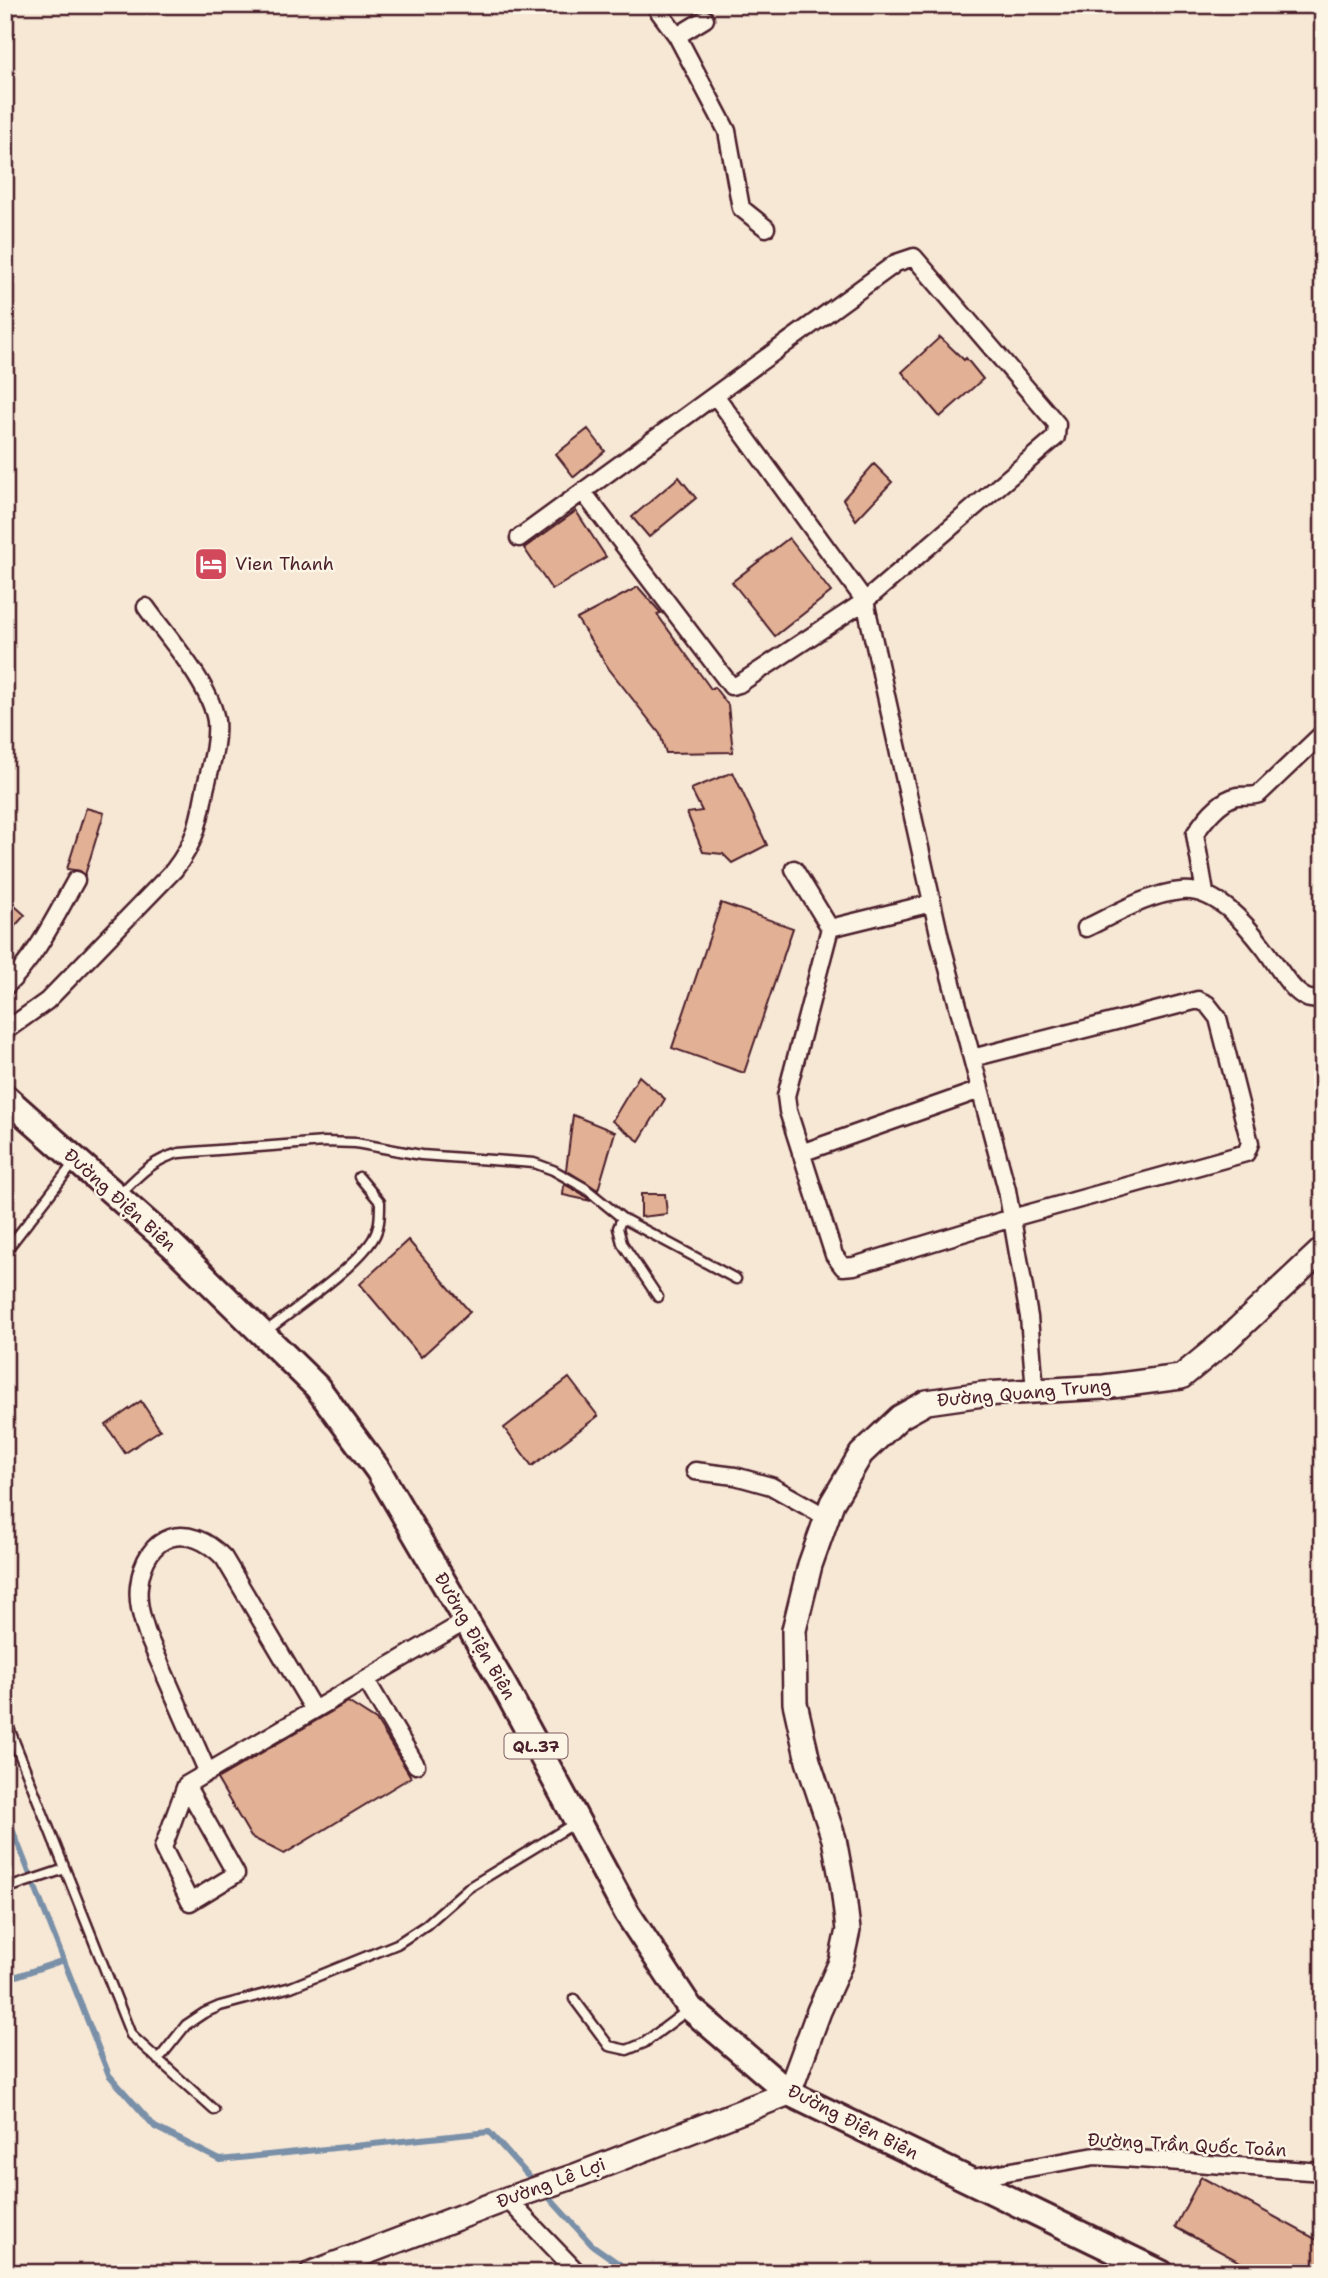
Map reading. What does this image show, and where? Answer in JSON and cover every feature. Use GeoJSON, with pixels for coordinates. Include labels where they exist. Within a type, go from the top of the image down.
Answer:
{"type":"FeatureCollection","features":[{"type":"Feature","properties":{"kind":"main road","name":"Đường Điện Biên"},"geometry":{"type":"LineString","coordinates":[[5,1097],[172,1245],[317,1387],[378,1470],[466,1621],[627,1913],[690,2008],[789,2093],[1152,2271]]}},
{"type":"Feature","properties":{"kind":"street"},"geometry":{"type":"LineString","coordinates":[[654,5],[677,36],[727,131],[741,208],[766,228]]}},
{"type":"Feature","properties":{"kind":"street"},"geometry":{"type":"LineString","coordinates":[[677,36],[705,19]]}},
{"type":"Feature","properties":{"kind":"street"},"geometry":{"type":"LineString","coordinates":[[519,538],[896,263],[914,257],[1057,424],[1056,437],[865,600],[739,684],[731,686],[583,492]]}},
{"type":"Feature","properties":{"kind":"street"},"geometry":{"type":"LineString","coordinates":[[715,395],[865,600],[932,903],[1007,1191],[1029,1317],[1035,1391]]}},
{"type":"Feature","properties":{"kind":"street"},"geometry":{"type":"LineString","coordinates":[[5,1031],[47,1001],[174,870],[187,853],[198,828],[215,744],[214,712],[205,689],[146,607]]}},
{"type":"Feature","properties":{"kind":"street"},"geometry":{"type":"LineString","coordinates":[[1205,892],[1195,834],[1206,818],[1233,797],[1252,797],[1259,794],[1323,733]]}},
{"type":"Feature","properties":{"kind":"street"},"geometry":{"type":"LineString","coordinates":[[794,869],[830,928],[786,1096],[788,1111],[834,1255],[843,1267],[1246,1153],[1250,1143],[1218,1018],[1206,1004],[1198,1000],[972,1058]]}},
{"type":"Feature","properties":{"kind":"street"},"geometry":{"type":"LineString","coordinates":[[5,988],[20,973],[39,945],[76,880]]}},
{"type":"Feature","properties":{"kind":"street"},"geometry":{"type":"LineString","coordinates":[[1086,928],[1145,901],[1181,891],[1205,892],[1233,914],[1264,948],[1287,980],[1307,998],[1323,1000]]}},
{"type":"Feature","properties":{"kind":"street"},"geometry":{"type":"LineString","coordinates":[[830,928],[932,903]]}},
{"type":"Feature","properties":{"kind":"street"},"geometry":{"type":"LineString","coordinates":[[801,1153],[980,1090]]}},
{"type":"Feature","properties":{"kind":"street","name":"Đường Quang Trung"},"geometry":{"type":"LineString","coordinates":[[789,2093],[819,2011],[842,1962],[848,1930],[844,1888],[834,1839],[808,1761],[795,1703],[794,1630],[810,1565],[832,1503],[861,1454],[900,1417],[927,1402],[983,1395],[1104,1387],[1181,1377],[1226,1340],[1323,1249]]}},
{"type":"Feature","properties":{"kind":"street"},"geometry":{"type":"LineString","coordinates":[[695,1471],[735,1476],[771,1486],[828,1518]]}},
{"type":"Feature","properties":{"kind":"street"},"geometry":{"type":"LineString","coordinates":[[208,1773],[147,1634],[140,1611],[139,1585],[147,1556],[165,1539],[184,1534],[210,1544],[223,1558],[314,1710]]}},
{"type":"Feature","properties":{"kind":"street"},"geometry":{"type":"LineString","coordinates":[[186,1785],[236,1874],[190,1902],[163,1848],[186,1785],[466,1621]]}},
{"type":"Feature","properties":{"kind":"street"},"geometry":{"type":"LineString","coordinates":[[366,1680],[416,1765]]}},
{"type":"Feature","properties":{"kind":"street","name":"Đường Lê Lợi"},"geometry":{"type":"LineString","coordinates":[[312,2273],[575,2176],[789,2093]]}},
{"type":"Feature","properties":{"kind":"street","name":"Đường Trần Quốc Toản"},"geometry":{"type":"LineString","coordinates":[[967,2179],[1095,2156],[1323,2172]]}},
{"type":"Feature","properties":{"kind":"street"},"geometry":{"type":"LineString","coordinates":[[507,2199],[578,2273]]}},
{"type":"Feature","properties":{"kind":"lane"},"geometry":{"type":"LineString","coordinates":[[117,1197],[151,1164],[178,1153],[324,1142],[356,1143],[421,1156],[534,1163],[585,1188],[622,1218],[736,1279]]}},
{"type":"Feature","properties":{"kind":"lane"},"geometry":{"type":"LineString","coordinates":[[5,1252],[76,1161]]}},
{"type":"Feature","properties":{"kind":"lane"},"geometry":{"type":"LineString","coordinates":[[262,1334],[336,1276],[373,1239],[378,1227],[380,1202],[359,1177]]}},
{"type":"Feature","properties":{"kind":"lane"},"geometry":{"type":"LineString","coordinates":[[622,1218],[618,1228],[622,1243],[658,1297]]}},
{"type":"Feature","properties":{"kind":"lane"},"geometry":{"type":"LineString","coordinates":[[5,1718],[60,1870],[131,2035],[214,2110]]}},
{"type":"Feature","properties":{"kind":"lane"},"geometry":{"type":"LineString","coordinates":[[158,2060],[186,2025],[204,2013],[220,2006],[291,1987],[397,1944],[426,1925],[468,1888],[578,1821]]}},
{"type":"Feature","properties":{"kind":"lane"},"geometry":{"type":"LineString","coordinates":[[8,1888],[60,1870]]}},
{"type":"Feature","properties":{"kind":"lane"},"geometry":{"type":"LineString","coordinates":[[574,1999],[610,2046],[626,2050],[644,2043],[690,2008]]}},
{"type":"Feature","properties":{"kind":"building"},"geometry":{"type":"Polygon","coordinates":[[[940,337],[964,360],[966,358],[983,379],[940,417],[902,372],[940,337]]]}},
{"type":"Feature","properties":{"kind":"building"},"geometry":{"type":"Polygon","coordinates":[[[588,429],[605,451],[574,477],[556,454],[588,429]]]}},
{"type":"Feature","properties":{"kind":"building"},"geometry":{"type":"Polygon","coordinates":[[[874,464],[892,482],[856,520],[843,499],[874,464]]]}},
{"type":"Feature","properties":{"kind":"building"},"geometry":{"type":"Polygon","coordinates":[[[679,477],[696,498],[649,537],[632,517],[679,477]]]}},
{"type":"Feature","properties":{"kind":"building"},"geometry":{"type":"Polygon","coordinates":[[[576,511],[606,557],[552,590],[524,548],[576,511]]]}},
{"type":"Feature","properties":{"kind":"building"},"geometry":{"type":"Polygon","coordinates":[[[789,538],[831,592],[775,636],[732,582],[789,538]]]}},
{"type":"Feature","properties":{"kind":"building"},"geometry":{"type":"Polygon","coordinates":[[[638,587],[661,613],[657,614],[711,689],[714,687],[728,705],[733,752],[666,753],[660,734],[609,669],[577,619],[638,587]]]}},
{"type":"Feature","properties":{"kind":"building"},"geometry":{"type":"Polygon","coordinates":[[[733,772],[767,845],[732,863],[723,854],[703,852],[687,813],[702,811],[691,789],[733,772]]]}},
{"type":"Feature","properties":{"kind":"building"},"geometry":{"type":"Polygon","coordinates":[[[86,808],[104,813],[85,875],[80,871],[67,869],[86,808]]]}},
{"type":"Feature","properties":{"kind":"building"},"geometry":{"type":"Polygon","coordinates":[[[5,897],[25,915],[5,937],[5,897]]]}},
{"type":"Feature","properties":{"kind":"building"},"geometry":{"type":"Polygon","coordinates":[[[721,903],[793,928],[744,1073],[672,1048],[721,903]]]}},
{"type":"Feature","properties":{"kind":"building"},"geometry":{"type":"Polygon","coordinates":[[[639,1076],[665,1099],[639,1141],[612,1121],[639,1076]]]}},
{"type":"Feature","properties":{"kind":"building"},"geometry":{"type":"Polygon","coordinates":[[[573,1115],[615,1132],[598,1190],[566,1170],[573,1115]]]}},
{"type":"Feature","properties":{"kind":"building"},"geometry":{"type":"Polygon","coordinates":[[[564,1184],[581,1193],[591,1201],[563,1195],[564,1184]]]}},
{"type":"Feature","properties":{"kind":"building"},"geometry":{"type":"Polygon","coordinates":[[[641,1194],[665,1194],[667,1214],[641,1217],[641,1194]]]}},
{"type":"Feature","properties":{"kind":"building"},"geometry":{"type":"Polygon","coordinates":[[[408,1240],[470,1312],[421,1357],[360,1284],[408,1240]]]}},
{"type":"Feature","properties":{"kind":"building"},"geometry":{"type":"Polygon","coordinates":[[[569,1378],[598,1416],[532,1466],[504,1428],[569,1378]]]}},
{"type":"Feature","properties":{"kind":"building"},"geometry":{"type":"Polygon","coordinates":[[[141,1401],[160,1430],[125,1453],[106,1425],[141,1401]]]}},
{"type":"Feature","properties":{"kind":"building"},"geometry":{"type":"Polygon","coordinates":[[[348,1702],[376,1720],[411,1777],[284,1854],[251,1837],[217,1779],[348,1702]]]}},
{"type":"Feature","properties":{"kind":"building"},"geometry":{"type":"Polygon","coordinates":[[[1201,2177],[1323,2243],[1323,2273],[1260,2273],[1175,2227],[1201,2177]]]}},
{"type":"Feature","properties":{"kind":"waterway"},"geometry":{"type":"LineString","coordinates":[[5,1811],[109,2075],[155,2127],[220,2160],[489,2132],[536,2184]]}},
{"type":"Feature","properties":{"kind":"waterway"},"geometry":{"type":"LineString","coordinates":[[5,1980],[64,1960]]}},
{"type":"Feature","properties":{"kind":"waterway"},"geometry":{"type":"LineString","coordinates":[[544,2192],[592,2245],[632,2273]]}},
{"type":"Feature","properties":{"kind":"place","name":"Vien Thanh"},"geometry":{"type":"Point","coordinates":[211,564]}}]}
